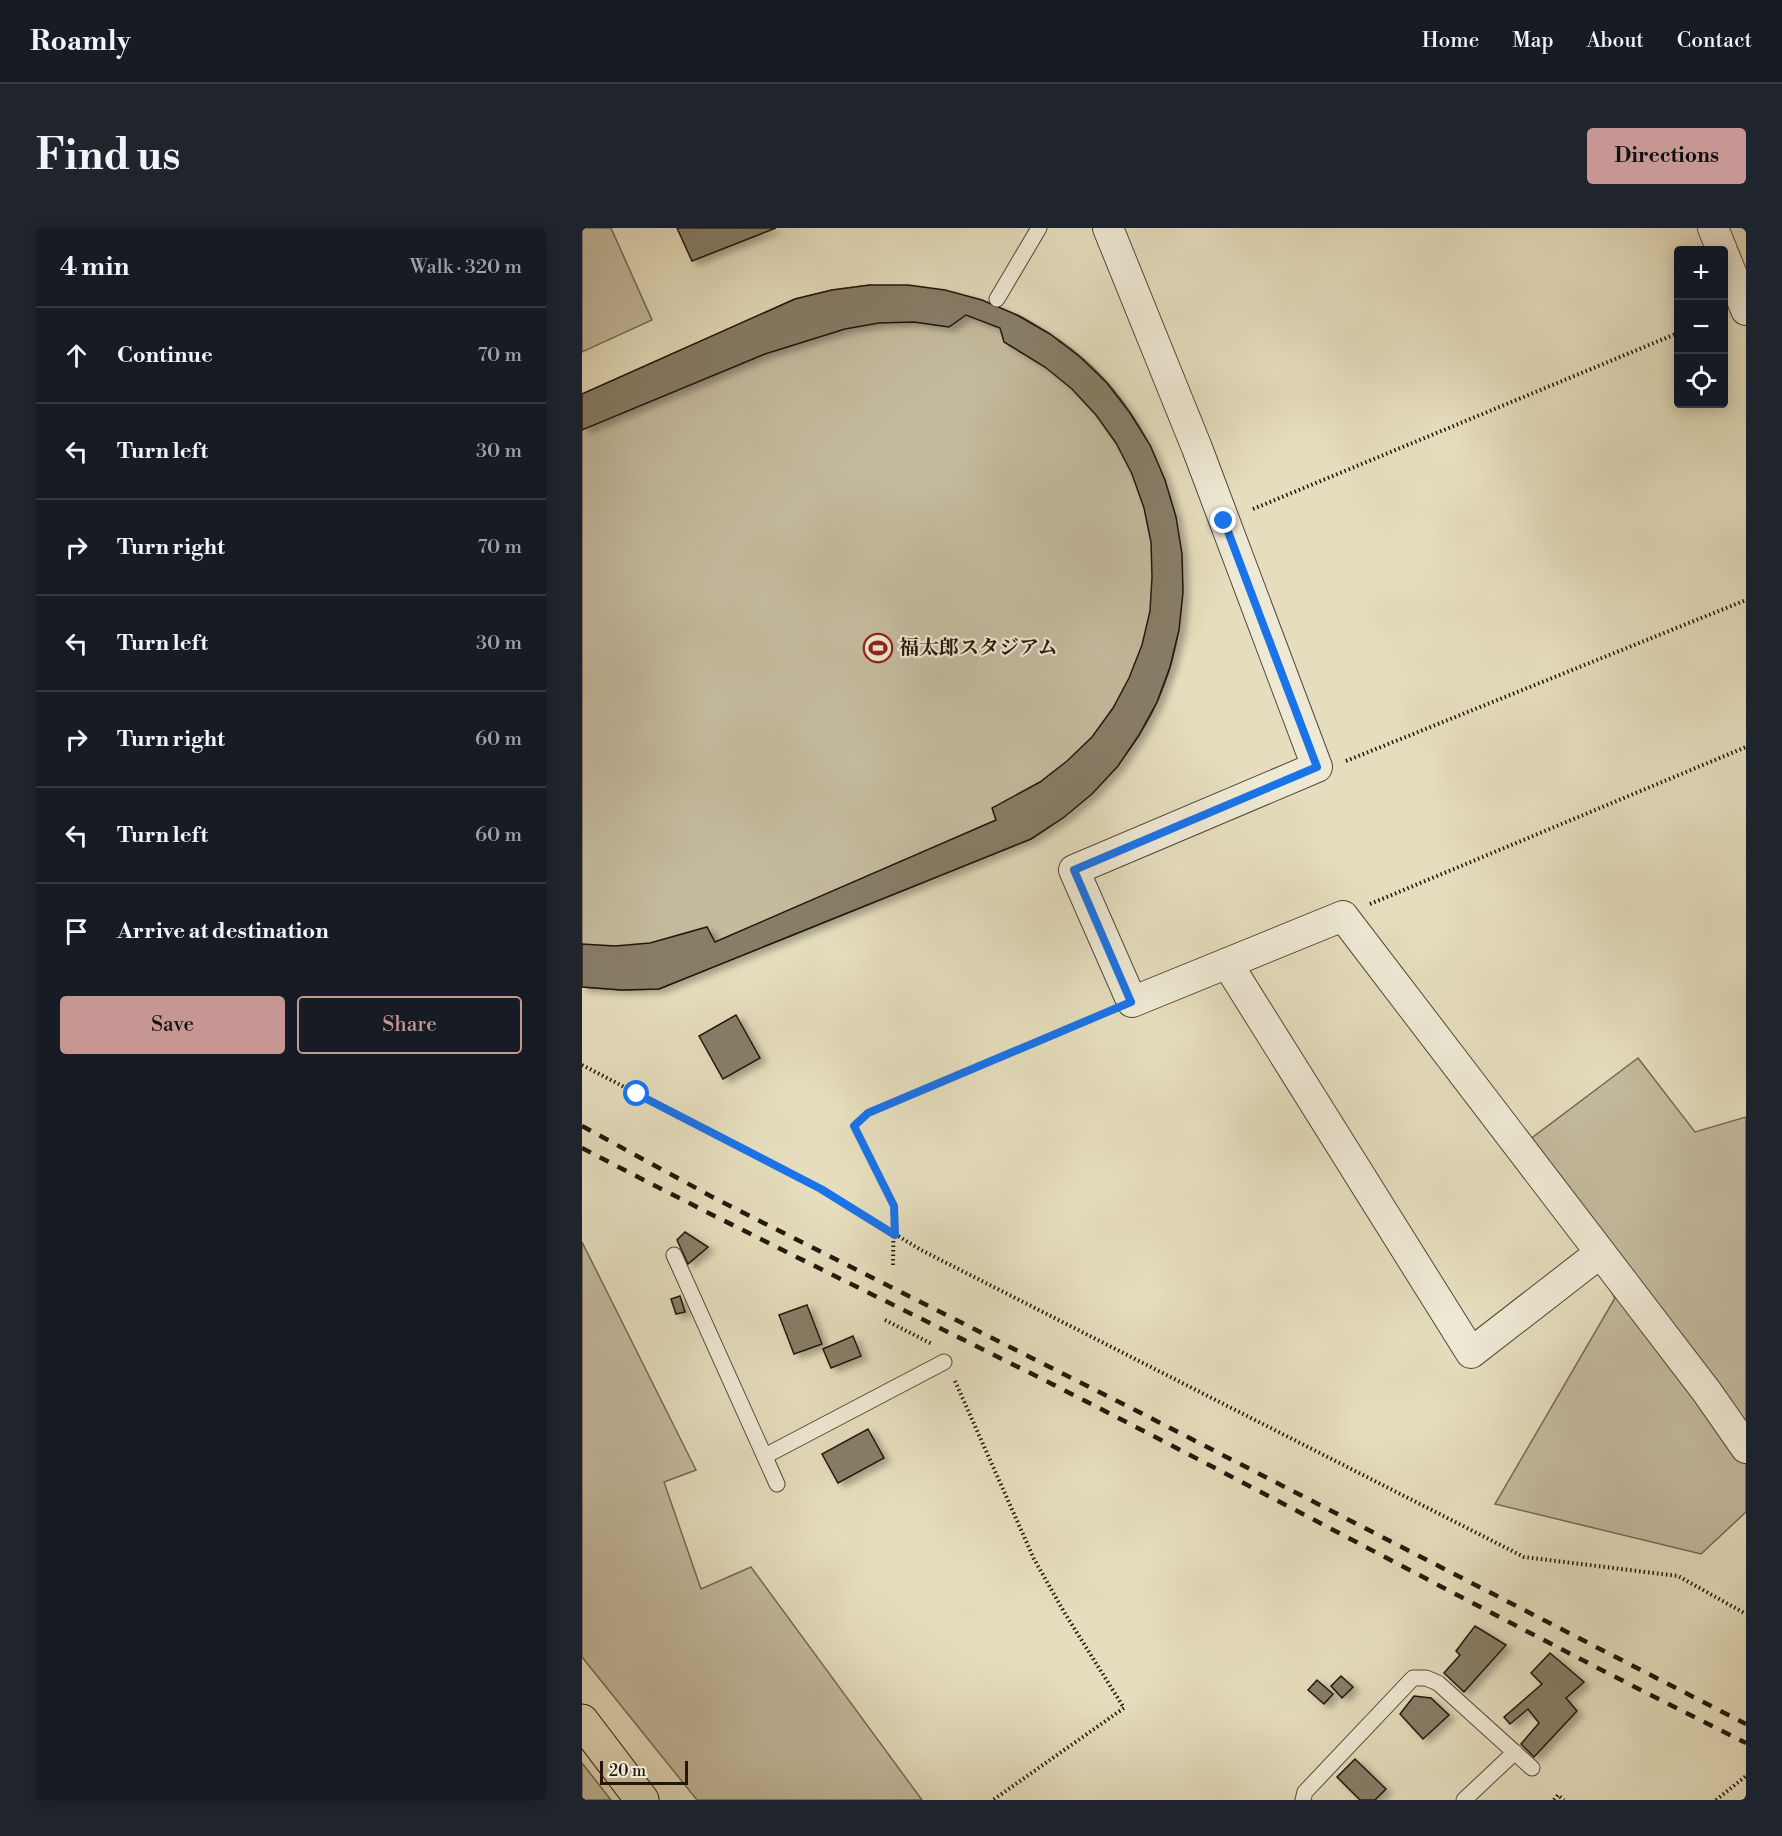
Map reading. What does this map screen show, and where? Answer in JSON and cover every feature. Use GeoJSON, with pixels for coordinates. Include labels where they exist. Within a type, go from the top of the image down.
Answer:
{"type":"FeatureCollection","features":[{"type":"Feature","properties":{"kind":"highway"},"geometry":{"type":"LineString","coordinates":[[582,1721],[642,1800]]}},
{"type":"Feature","properties":{"kind":"street"},"geometry":{"type":"LineString","coordinates":[[1108,228],[1224,521],[1317,767],[1074,870],[1131,1002],[1343,916],[1746,1448]]}},
{"type":"Feature","properties":{"kind":"street"},"geometry":{"type":"LineString","coordinates":[[1713,228],[1720,246]]}},
{"type":"Feature","properties":{"kind":"street"},"geometry":{"type":"LineString","coordinates":[[1728,265],[1746,310]]}},
{"type":"Feature","properties":{"kind":"street"},"geometry":{"type":"LineString","coordinates":[[1227,963],[1471,1353],[1600,1253]]}},
{"type":"Feature","properties":{"kind":"lane"},"geometry":{"type":"LineString","coordinates":[[997,299],[1040,228]]}},
{"type":"Feature","properties":{"kind":"lane"},"geometry":{"type":"LineString","coordinates":[[674,1255],[777,1484]]}},
{"type":"Feature","properties":{"kind":"lane"},"geometry":{"type":"LineString","coordinates":[[765,1456],[944,1362]]}},
{"type":"Feature","properties":{"kind":"lane"},"geometry":{"type":"LineString","coordinates":[[1303,1800],[1305,1792],[1413,1678],[1426,1678],[1438,1683],[1533,1768]]}},
{"type":"Feature","properties":{"kind":"lane"},"geometry":{"type":"LineString","coordinates":[[1464,1800],[1515,1752]]}},
{"type":"Feature","properties":{"kind":"path"},"geometry":{"type":"LineString","coordinates":[[1224,521],[1674,335]]}},
{"type":"Feature","properties":{"kind":"path"},"geometry":{"type":"LineString","coordinates":[[1317,767],[1329,768],[1746,600]]}},
{"type":"Feature","properties":{"kind":"path"},"geometry":{"type":"LineString","coordinates":[[1343,916],[1746,747]]}},
{"type":"Feature","properties":{"kind":"path"},"geometry":{"type":"LineString","coordinates":[[893,1265],[894,1206],[854,1126],[868,1113],[1131,1002]]}},
{"type":"Feature","properties":{"kind":"path"},"geometry":{"type":"LineString","coordinates":[[582,1065],[821,1189],[895,1235],[1524,1557],[1677,1576],[1746,1614]]}},
{"type":"Feature","properties":{"kind":"path"},"geometry":{"type":"LineString","coordinates":[[885,1320],[935,1346],[957,1385],[1035,1559],[1064,1612],[1124,1708],[993,1800]]}},
{"type":"Feature","properties":{"kind":"path"},"geometry":{"type":"LineString","coordinates":[[1716,1800],[1746,1776]]}},
{"type":"Feature","properties":{"kind":"path"},"geometry":{"type":"LineString","coordinates":[[1554,1800],[1557,1795],[1564,1800]]}},
{"type":"Feature","properties":{"kind":"shaded area"},"geometry":{"type":"Polygon","coordinates":[[[582,228],[611,228],[652,320],[582,352],[582,228]]]}},
{"type":"Feature","properties":{"kind":"shaded area","name":"福太郎スタジアム"},"geometry":{"type":"Polygon","coordinates":[[[870,285],[1021,317],[1048,333],[1094,369],[1130,412],[1157,462],[1175,517],[1182,573],[1178,630],[1164,685],[1138,737],[1116,767],[1076,806],[1031,839],[659,989],[622,990],[582,987],[582,394],[795,299],[832,290],[870,285]]]}},
{"type":"Feature","properties":{"kind":"shaded area"},"geometry":{"type":"Polygon","coordinates":[[[1638,1058],[1695,1132],[1746,1117],[1746,1512],[1701,1554],[1495,1504],[1615,1298],[1525,1143],[1638,1058]]]}},
{"type":"Feature","properties":{"kind":"shaded area"},"geometry":{"type":"Polygon","coordinates":[[[582,1242],[696,1470],[664,1482],[701,1589],[751,1567],[922,1800],[697,1800],[582,1657],[582,1242]]]}},
{"type":"Feature","properties":{"kind":"shaded area"},"geometry":{"type":"Polygon","coordinates":[[[582,1763],[611,1800],[582,1800],[582,1763]]]}},
{"type":"Feature","properties":{"kind":"building"},"geometry":{"type":"Polygon","coordinates":[[[677,228],[776,228],[692,261],[677,228]]]}},
{"type":"Feature","properties":{"kind":"building"},"geometry":{"type":"Polygon","coordinates":[[[870,285],[908,285],[945,290],[982,300],[1017,315],[1050,334],[1080,357],[1107,383],[1130,413],[1150,445],[1165,480],[1176,517],[1182,554],[1183,592],[1179,630],[1170,667],[1157,702],[1139,735],[1118,766],[1092,794],[1063,818],[1031,839],[659,989],[622,990],[582,987],[582,944],[615,946],[650,943],[707,927],[715,942],[996,820],[992,808],[1040,782],[1092,737],[1113,708],[1129,678],[1142,645],[1150,611],[1152,577],[1151,542],[1144,508],[1132,474],[1116,443],[1096,415],[1072,389],[1045,367],[1004,342],[1000,328],[966,315],[949,327],[914,322],[879,323],[845,329],[765,354],[582,430],[582,394],[795,299],[832,290],[870,285]]]}},
{"type":"Feature","properties":{"kind":"building"},"geometry":{"type":"Polygon","coordinates":[[[736,1015],[760,1058],[723,1079],[699,1036],[736,1015]]]}},
{"type":"Feature","properties":{"kind":"building"},"geometry":{"type":"Polygon","coordinates":[[[685,1232],[708,1247],[688,1264],[677,1240],[685,1232]]]}},
{"type":"Feature","properties":{"kind":"building"},"geometry":{"type":"Polygon","coordinates":[[[680,1296],[685,1312],[676,1314],[671,1299],[680,1296]]]}},
{"type":"Feature","properties":{"kind":"building"},"geometry":{"type":"Polygon","coordinates":[[[807,1305],[822,1344],[794,1354],[779,1315],[807,1305]]]}},
{"type":"Feature","properties":{"kind":"building"},"geometry":{"type":"Polygon","coordinates":[[[853,1336],[861,1356],[831,1368],[823,1349],[853,1336]]]}},
{"type":"Feature","properties":{"kind":"building"},"geometry":{"type":"Polygon","coordinates":[[[868,1429],[884,1458],[838,1483],[822,1454],[868,1429]]]}},
{"type":"Feature","properties":{"kind":"building"},"geometry":{"type":"Polygon","coordinates":[[[1475,1626],[1506,1645],[1464,1692],[1444,1673],[1460,1655],[1456,1651],[1475,1626]]]}},
{"type":"Feature","properties":{"kind":"building"},"geometry":{"type":"Polygon","coordinates":[[[1550,1653],[1584,1682],[1566,1698],[1577,1711],[1534,1757],[1521,1744],[1539,1723],[1528,1709],[1510,1724],[1504,1717],[1542,1684],[1531,1673],[1550,1653]]]}},
{"type":"Feature","properties":{"kind":"building"},"geometry":{"type":"Polygon","coordinates":[[[1341,1676],[1353,1687],[1342,1698],[1331,1686],[1341,1676]]]}},
{"type":"Feature","properties":{"kind":"building"},"geometry":{"type":"Polygon","coordinates":[[[1317,1680],[1333,1694],[1324,1704],[1308,1690],[1317,1680]]]}},
{"type":"Feature","properties":{"kind":"building"},"geometry":{"type":"Polygon","coordinates":[[[1414,1696],[1431,1698],[1449,1715],[1423,1739],[1400,1714],[1414,1696]]]}},
{"type":"Feature","properties":{"kind":"building"},"geometry":{"type":"Polygon","coordinates":[[[1355,1759],[1386,1789],[1375,1800],[1360,1800],[1337,1777],[1355,1759]]]}},
{"type":"Feature","properties":{"kind":"railway"},"geometry":{"type":"LineString","coordinates":[[582,1126],[718,1200],[1137,1411],[1746,1724]]}},
{"type":"Feature","properties":{"kind":"railway"},"geometry":{"type":"LineString","coordinates":[[582,1148],[1052,1384],[1746,1743]]}},
{"type":"Feature","properties":{"kind":"place","name":"福太郎スタジアム"},"geometry":{"type":"Point","coordinates":[878,648]}},
{"type":"Feature","properties":{"kind":"route"},"geometry":{"type":"LineString","coordinates":[[637,1094],[821,1189],[895,1235],[894,1206],[854,1126],[868,1113],[1131,1002],[1074,870],[1317,767],[1224,521]]}}]}
